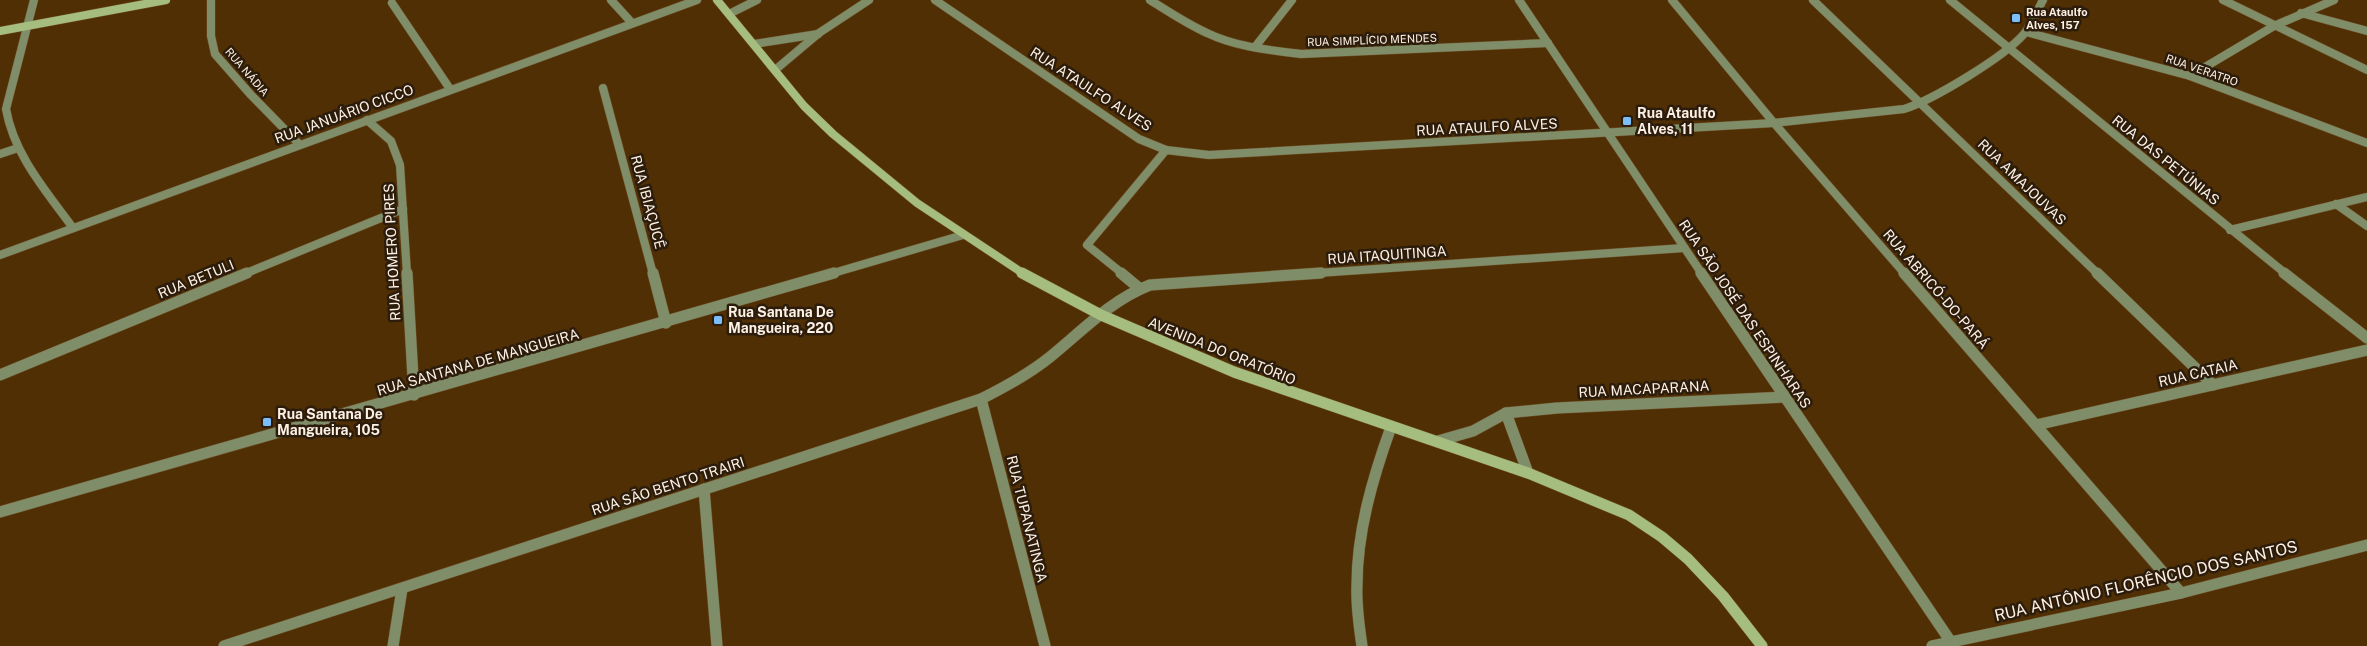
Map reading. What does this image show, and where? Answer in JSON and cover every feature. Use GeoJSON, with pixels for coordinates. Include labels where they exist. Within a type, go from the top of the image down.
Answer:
{"type":"FeatureCollection","features":[{"type":"Feature","properties":{"kind":"main road"},"geometry":{"type":"LineString","coordinates":[[0,32],[166,0]]}},
{"type":"Feature","properties":{"kind":"main road","name":"AVENIDA DO ORATÓRIO"},"geometry":{"type":"LineString","coordinates":[[718,0],[804,106],[832,134],[917,203],[1016,270],[1100,315],[1234,372],[1528,473],[1629,515],[1662,537],[1688,559],[1723,596],[1762,646]]}},
{"type":"Feature","properties":{"kind":"street"},"geometry":{"type":"LineString","coordinates":[[34,0],[29,26],[6,109],[9,132],[73,228]]}},
{"type":"Feature","properties":{"kind":"street","name":"RUA NÁDIA"},"geometry":{"type":"LineString","coordinates":[[211,0],[211,36],[215,54],[250,95],[299,144]]}},
{"type":"Feature","properties":{"kind":"street"},"geometry":{"type":"LineString","coordinates":[[611,0],[632,23]]}},
{"type":"Feature","properties":{"kind":"street","name":"RUA JANUÁRIO CICCO"},"geometry":{"type":"LineString","coordinates":[[0,255],[299,144],[697,0]]}},
{"type":"Feature","properties":{"kind":"street"},"geometry":{"type":"LineString","coordinates":[[728,14],[757,0]]}},
{"type":"Feature","properties":{"kind":"street"},"geometry":{"type":"LineString","coordinates":[[775,70],[819,33],[869,0]]}},
{"type":"Feature","properties":{"kind":"street","name":"RUA ATAULFO ALVES"},"geometry":{"type":"LineString","coordinates":[[935,0],[1139,139],[1166,150],[1209,155],[1243,155],[1609,134],[1774,123],[1872,114],[1904,109],[1921,104],[2010,49],[2026,32],[2043,0]]}},
{"type":"Feature","properties":{"kind":"street","name":"RUA SIMPLÍCIO MENDES"},"geometry":{"type":"LineString","coordinates":[[1150,0],[1197,29],[1254,47],[1301,54],[1548,43]]}},
{"type":"Feature","properties":{"kind":"street"},"geometry":{"type":"LineString","coordinates":[[1254,47],[1292,0]]}},
{"type":"Feature","properties":{"kind":"street","name":"RUA SÃO JOSÉ DAS ESPINHARAS"},"geometry":{"type":"LineString","coordinates":[[1519,0],[1784,397],[1951,642]]}},
{"type":"Feature","properties":{"kind":"street","name":"RUA ABRICÓ-DO-PARÁ"},"geometry":{"type":"LineString","coordinates":[[1672,0],[1774,123],[2181,593]]}},
{"type":"Feature","properties":{"kind":"street","name":"RUA AMAJOUVAS"},"geometry":{"type":"LineString","coordinates":[[1812,0],[2213,385]]}},
{"type":"Feature","properties":{"kind":"street","name":"RUA DAS PETÚNIAS"},"geometry":{"type":"LineString","coordinates":[[1950,0],[2230,230],[2339,318],[2367,338]]}},
{"type":"Feature","properties":{"kind":"street"},"geometry":{"type":"LineString","coordinates":[[2223,0],[2367,70]]}},
{"type":"Feature","properties":{"kind":"street"},"geometry":{"type":"LineString","coordinates":[[2190,76],[2274,26],[2300,13],[2334,0]]}},
{"type":"Feature","properties":{"kind":"street"},"geometry":{"type":"LineString","coordinates":[[392,2],[450,89]]}},
{"type":"Feature","properties":{"kind":"street"},"geometry":{"type":"LineString","coordinates":[[2300,13],[2367,31]]}},
{"type":"Feature","properties":{"kind":"street","name":"RUA VERATRO"},"geometry":{"type":"LineString","coordinates":[[2026,32],[2109,52],[2190,76],[2367,143]]}},
{"type":"Feature","properties":{"kind":"street"},"geometry":{"type":"LineString","coordinates":[[754,44],[819,33]]}},
{"type":"Feature","properties":{"kind":"street","name":"RUA IBIAÇUCÊ"},"geometry":{"type":"LineString","coordinates":[[603,88],[666,323]]}},
{"type":"Feature","properties":{"kind":"street","name":"RUA HOMERO PIRES"},"geometry":{"type":"LineString","coordinates":[[367,120],[391,141],[400,165],[414,395]]}},
{"type":"Feature","properties":{"kind":"street"},"geometry":{"type":"LineString","coordinates":[[0,154],[18,148]]}},
{"type":"Feature","properties":{"kind":"street"},"geometry":{"type":"LineString","coordinates":[[1139,288],[1087,244],[1166,150]]}},
{"type":"Feature","properties":{"kind":"street"},"geometry":{"type":"LineString","coordinates":[[2230,230],[2367,198]]}},
{"type":"Feature","properties":{"kind":"street"},"geometry":{"type":"LineString","coordinates":[[2336,204],[2367,226]]}},
{"type":"Feature","properties":{"kind":"street","name":"RUA BETULI"},"geometry":{"type":"LineString","coordinates":[[0,375],[403,209]]}},
{"type":"Feature","properties":{"kind":"street","name":"RUA SANTANA DE MANGUEIRA"},"geometry":{"type":"LineString","coordinates":[[0,512],[666,323],[963,235]]}},
{"type":"Feature","properties":{"kind":"street","name":"RUA ITAQUITINGA"},"geometry":{"type":"LineString","coordinates":[[1100,315],[1139,288],[1165,283],[1684,248]]}},
{"type":"Feature","properties":{"kind":"street","name":"RUA SÃO BENTO TRAIRI"},"geometry":{"type":"LineString","coordinates":[[224,646],[981,399],[1026,375],[1100,315]]}},
{"type":"Feature","properties":{"kind":"street","name":"RUA CATAIA"},"geometry":{"type":"LineString","coordinates":[[2036,425],[2367,350]]}},
{"type":"Feature","properties":{"kind":"street","name":"RUA MACAPARANA"},"geometry":{"type":"LineString","coordinates":[[1438,441],[1474,431],[1506,413],[1557,408],[1784,397]]}},
{"type":"Feature","properties":{"kind":"street","name":"RUA TUPANATINGA"},"geometry":{"type":"LineString","coordinates":[[981,399],[1045,646]]}},
{"type":"Feature","properties":{"kind":"street"},"geometry":{"type":"LineString","coordinates":[[1506,413],[1528,473]]}},
{"type":"Feature","properties":{"kind":"street"},"geometry":{"type":"LineString","coordinates":[[1362,646],[1357,573],[1366,509],[1381,454],[1391,427]]}},
{"type":"Feature","properties":{"kind":"street"},"geometry":{"type":"LineString","coordinates":[[704,489],[717,646]]}},
{"type":"Feature","properties":{"kind":"street","name":"RUA ANTÔNIO FLORÊNCIO DOS SANTOS"},"geometry":{"type":"LineString","coordinates":[[1932,646],[2181,593],[2367,544]]}},
{"type":"Feature","properties":{"kind":"street"},"geometry":{"type":"LineString","coordinates":[[393,646],[402,589]]}},
{"type":"Feature","properties":{"kind":"place","name":"Rua Ataulfo Alves, 157"},"geometry":{"type":"Point","coordinates":[2016,18]}},
{"type":"Feature","properties":{"kind":"place","name":"Rua Ataulfo Alves, 11"},"geometry":{"type":"Point","coordinates":[1627,121]}},
{"type":"Feature","properties":{"kind":"place","name":"Rua Santana De Mangueira, 220"},"geometry":{"type":"Point","coordinates":[718,320]}},
{"type":"Feature","properties":{"kind":"place","name":"Rua Santana De Mangueira, 105"},"geometry":{"type":"Point","coordinates":[267,422]}}]}
